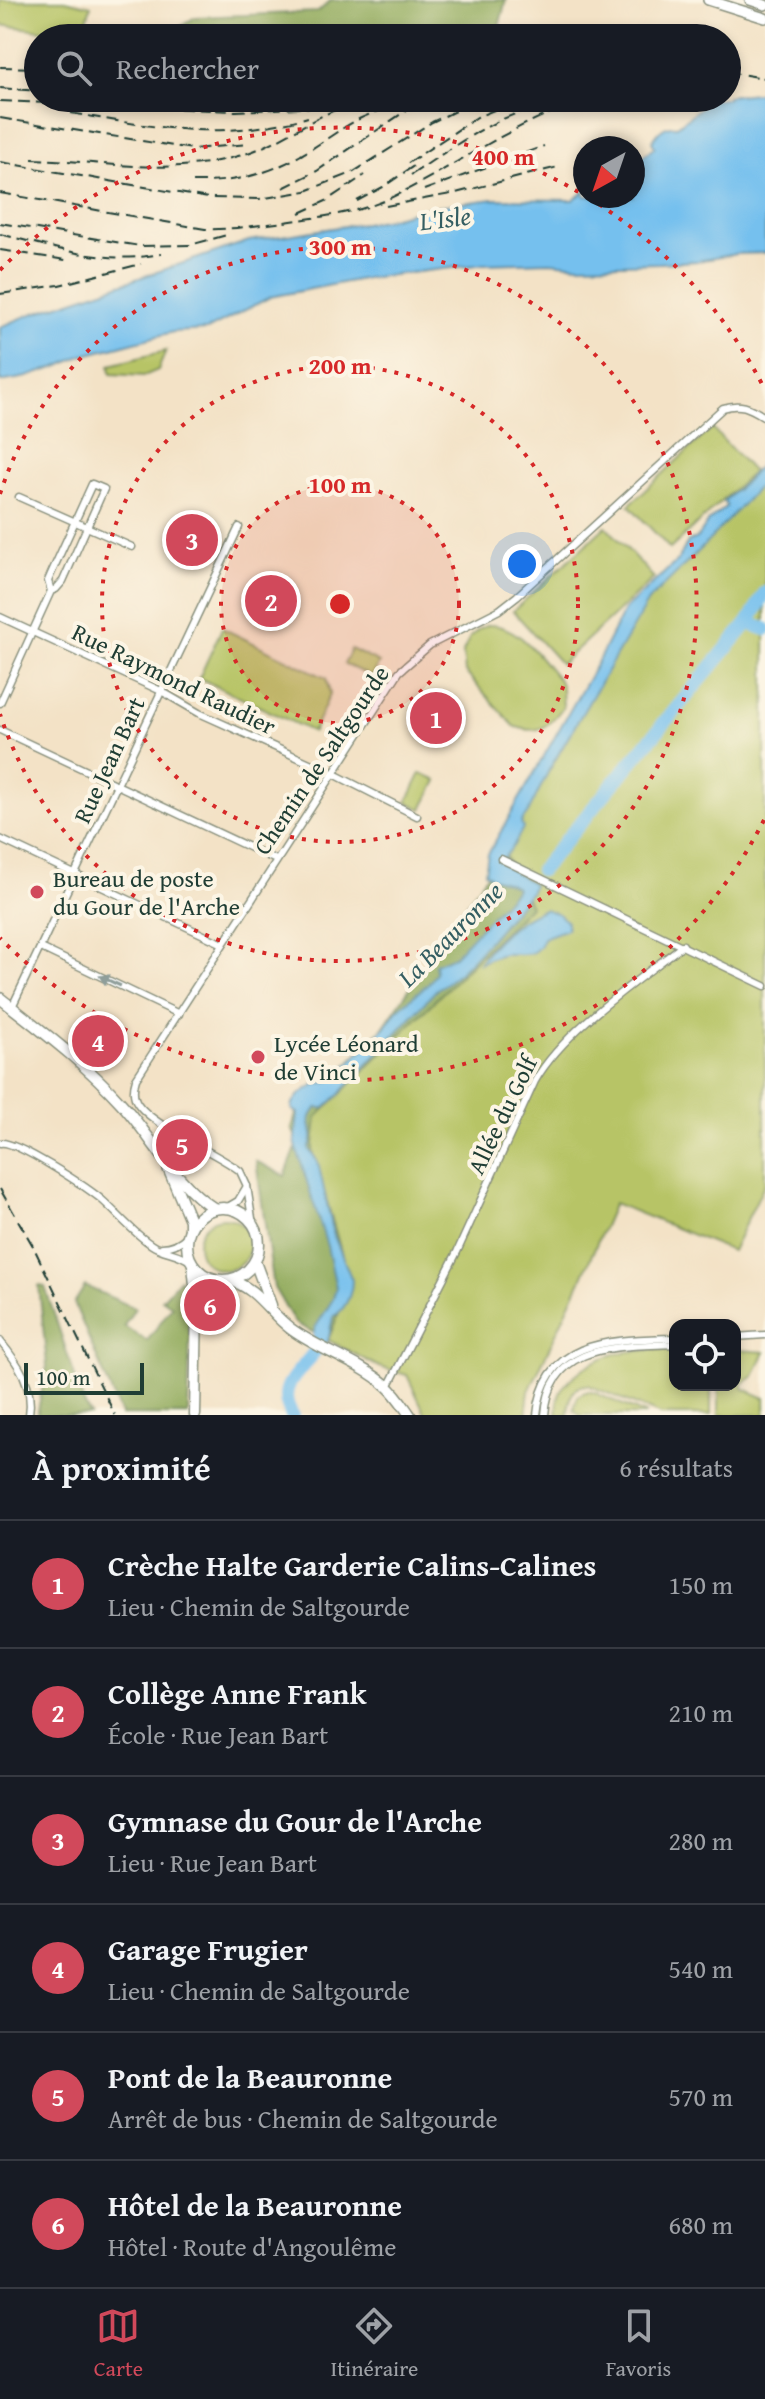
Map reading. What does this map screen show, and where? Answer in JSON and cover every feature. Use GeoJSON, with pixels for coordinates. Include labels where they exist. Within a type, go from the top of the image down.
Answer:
{"type":"FeatureCollection","features":[{"type":"Feature","properties":{"kind":"main road"},"geometry":{"type":"LineString","coordinates":[[708,0],[765,18]]}},
{"type":"Feature","properties":{"kind":"main road"},"geometry":{"type":"LineString","coordinates":[[750,0],[765,5]]}},
{"type":"Feature","properties":{"kind":"main road"},"geometry":{"type":"LineString","coordinates":[[0,998],[52,1038],[109,1091],[181,1178],[220,1208],[238,1212],[253,1225],[259,1243],[255,1262],[277,1317]]}},
{"type":"Feature","properties":{"kind":"main road"},"geometry":{"type":"LineString","coordinates":[[160,1152],[190,1220],[188,1254],[197,1304],[195,1415]]}},
{"type":"Feature","properties":{"kind":"main road"},"geometry":{"type":"LineString","coordinates":[[189,1232],[201,1216],[220,1208]]}},
{"type":"Feature","properties":{"kind":"main road"},"geometry":{"type":"LineString","coordinates":[[192,1264],[203,1275],[216,1280],[229,1280],[239,1277],[255,1262]]}},
{"type":"Feature","properties":{"kind":"main road"},"geometry":{"type":"LineString","coordinates":[[197,1304],[202,1289],[216,1280]]}},
{"type":"Feature","properties":{"kind":"main road"},"geometry":{"type":"LineString","coordinates":[[229,1280],[257,1294],[277,1317],[308,1340],[390,1382],[410,1415]]}},
{"type":"Feature","properties":{"kind":"street","name":"Chemin de Saltgourde"},"geometry":{"type":"LineString","coordinates":[[247,1186],[234,1166],[151,1117],[135,1100],[136,1079],[399,672],[430,645],[499,610],[517,596],[723,408],[734,404],[748,406],[765,417]]}},
{"type":"Feature","properties":{"kind":"street"},"geometry":{"type":"LineString","coordinates":[[0,703],[51,591],[48,581],[92,484],[104,489],[63,580],[51,591]]}},
{"type":"Feature","properties":{"kind":"street"},"geometry":{"type":"LineString","coordinates":[[19,497],[132,547]]}},
{"type":"Feature","properties":{"kind":"street","name":"Rue Jean Bart"},"geometry":{"type":"LineString","coordinates":[[12,1007],[239,527]]}},
{"type":"Feature","properties":{"kind":"street"},"geometry":{"type":"LineString","coordinates":[[51,574],[59,573],[63,580]]}},
{"type":"Feature","properties":{"kind":"street","name":"Rue Raymond Raudier"},"geometry":{"type":"LineString","coordinates":[[0,617],[161,691],[199,713],[332,773],[417,816]]}},
{"type":"Feature","properties":{"kind":"street"},"geometry":{"type":"LineString","coordinates":[[0,730],[276,860]]}},
{"type":"Feature","properties":{"kind":"street"},"geometry":{"type":"LineString","coordinates":[[0,839],[223,944]]}},
{"type":"Feature","properties":{"kind":"street"},"geometry":{"type":"LineString","coordinates":[[501,859],[762,984]]}},
{"type":"Feature","properties":{"kind":"street","name":"Allée du Golf"},"geometry":{"type":"LineString","coordinates":[[390,1382],[457,1252],[546,1062],[586,1022],[683,945]]}},
{"type":"Feature","properties":{"kind":"street"},"geometry":{"type":"LineString","coordinates":[[43,946],[179,1014]]}},
{"type":"Feature","properties":{"kind":"street"},"geometry":{"type":"LineString","coordinates":[[0,1143],[9,1142],[98,1197],[154,1247],[184,1256],[192,1264]]}},
{"type":"Feature","properties":{"kind":"street"},"geometry":{"type":"LineString","coordinates":[[220,1208],[238,1201],[247,1186]]}},
{"type":"Feature","properties":{"kind":"street"},"geometry":{"type":"LineString","coordinates":[[247,1186],[253,1225]]}},
{"type":"Feature","properties":{"kind":"street"},"geometry":{"type":"LineString","coordinates":[[154,1247],[169,1247],[182,1241],[189,1232]]}},
{"type":"Feature","properties":{"kind":"street"},"geometry":{"type":"LineString","coordinates":[[741,1337],[765,1335]]}},
{"type":"Feature","properties":{"kind":"street"},"geometry":{"type":"LineString","coordinates":[[0,1341],[26,1380],[31,1393],[29,1415]]}},
{"type":"Feature","properties":{"kind":"street"},"geometry":{"type":"LineString","coordinates":[[537,1415],[540,1396],[548,1378],[555,1368],[578,1350],[602,1342],[669,1341]]}},
{"type":"Feature","properties":{"kind":"street"},"geometry":{"type":"LineString","coordinates":[[545,1415],[546,1402],[556,1379],[575,1359],[597,1350],[669,1342]]}},
{"type":"Feature","properties":{"kind":"green space"},"geometry":{"type":"Polygon","coordinates":[[[0,0],[65,0],[91,6],[86,24],[24,24],[24,28],[0,25],[0,0]]]}},
{"type":"Feature","properties":{"kind":"green space"},"geometry":{"type":"Polygon","coordinates":[[[331,0],[506,0],[500,24],[185,24],[195,17],[318,12],[331,0]]]}},
{"type":"Feature","properties":{"kind":"green space"},"geometry":{"type":"Polygon","coordinates":[[[166,351],[158,370],[144,376],[111,374],[110,365],[166,351]]]}},
{"type":"Feature","properties":{"kind":"green space"},"geometry":{"type":"Polygon","coordinates":[[[712,428],[753,472],[670,549],[629,505],[712,428]]]}},
{"type":"Feature","properties":{"kind":"green space"},"geometry":{"type":"Polygon","coordinates":[[[765,477],[765,1183],[732,1251],[614,1203],[529,1391],[526,1415],[426,1415],[407,1375],[379,1367],[328,1340],[350,1284],[313,1152],[317,1117],[529,907],[503,851],[645,604],[765,477]]]}},
{"type":"Feature","properties":{"kind":"green space"},"geometry":{"type":"Polygon","coordinates":[[[606,526],[654,578],[561,664],[513,611],[606,526]]]}},
{"type":"Feature","properties":{"kind":"green space"},"geometry":{"type":"Polygon","coordinates":[[[488,625],[499,626],[520,636],[559,680],[563,707],[543,727],[530,730],[514,726],[465,672],[463,652],[470,637],[488,625]]]}},
{"type":"Feature","properties":{"kind":"green space"},"geometry":{"type":"Polygon","coordinates":[[[222,628],[326,678],[330,694],[313,732],[199,678],[222,628]]]}},
{"type":"Feature","properties":{"kind":"green space"},"geometry":{"type":"Polygon","coordinates":[[[351,649],[379,663],[372,677],[344,664],[351,649]]]}},
{"type":"Feature","properties":{"kind":"green space"},"geometry":{"type":"Polygon","coordinates":[[[421,773],[437,781],[422,809],[407,802],[421,773]]]}},
{"type":"Feature","properties":{"kind":"green space"},"geometry":{"type":"Polygon","coordinates":[[[503,851],[530,906],[317,1117],[313,1152],[350,1284],[328,1340],[295,1323],[274,1288],[256,1161],[285,1176],[298,1143],[292,1128],[300,1101],[327,1085],[382,1029],[503,851]]]}},
{"type":"Feature","properties":{"kind":"green space"},"geometry":{"type":"Polygon","coordinates":[[[224,1218],[242,1226],[250,1244],[242,1262],[224,1270],[206,1262],[198,1244],[206,1226],[224,1218]]]}},
{"type":"Feature","properties":{"kind":"green space"},"geometry":{"type":"Polygon","coordinates":[[[180,1279],[191,1290],[188,1415],[121,1415],[74,1303],[85,1286],[135,1308],[124,1326],[147,1341],[172,1306],[162,1299],[180,1279]]]}},
{"type":"Feature","properties":{"kind":"green space"},"geometry":{"type":"Polygon","coordinates":[[[39,1286],[45,1287],[90,1415],[37,1415],[47,1366],[39,1286]]]}},
{"type":"Feature","properties":{"kind":"green space"},"geometry":{"type":"Polygon","coordinates":[[[669,1349],[669,1391],[711,1391],[711,1415],[661,1415],[582,1385],[574,1390],[568,1415],[557,1415],[558,1398],[572,1378],[597,1360],[634,1351],[669,1349]]]}},
{"type":"Feature","properties":{"kind":"green space"},"geometry":{"type":"Polygon","coordinates":[[[741,1350],[765,1352],[754,1376],[742,1384],[744,1389],[765,1398],[765,1415],[719,1415],[719,1391],[741,1391],[741,1350]]]}},
{"type":"Feature","properties":{"kind":"green space"},"geometry":{"type":"Polygon","coordinates":[[[589,1391],[647,1415],[579,1415],[574,1410],[576,1400],[589,1391]]]}},
{"type":"Feature","properties":{"kind":"water","name":"L'Isle"},"geometry":{"type":"Polygon","coordinates":[[[741,95],[765,95],[765,253],[660,263],[485,264],[367,278],[270,297],[207,330],[173,332],[81,356],[27,377],[0,382],[0,327],[249,241],[384,220],[431,207],[494,199],[573,200],[573,208],[645,208],[645,154],[655,147],[652,142],[662,130],[677,126],[695,112],[741,112],[741,95]]]}},
{"type":"Feature","properties":{"kind":"water"},"geometry":{"type":"Polygon","coordinates":[[[765,459],[765,480],[648,601],[549,770],[521,822],[523,828],[503,859],[507,867],[533,884],[531,891],[473,958],[437,989],[338,1096],[325,1108],[317,1108],[312,1114],[312,1143],[309,1149],[318,1162],[334,1236],[352,1280],[349,1296],[333,1317],[327,1344],[321,1353],[312,1348],[315,1328],[333,1299],[336,1287],[327,1246],[295,1143],[298,1113],[292,1110],[293,1103],[314,1085],[332,1080],[383,1029],[398,1009],[429,983],[436,973],[435,964],[454,956],[514,892],[516,888],[512,885],[485,872],[488,854],[624,610],[677,561],[688,542],[697,538],[709,521],[727,506],[724,501],[765,459]]]}},
{"type":"Feature","properties":{"kind":"water"},"geometry":{"type":"Polygon","coordinates":[[[544,909],[559,914],[567,922],[567,929],[543,938],[532,952],[501,955],[479,963],[507,931],[544,909]]]}},
{"type":"Feature","properties":{"kind":"waterway"},"geometry":{"type":"LineString","coordinates":[[62,566],[74,539]]}},
{"type":"Feature","properties":{"kind":"waterway","name":"La Beauronne"},"geometry":{"type":"LineString","coordinates":[[748,623],[765,593]]}},
{"type":"Feature","properties":{"kind":"waterway","name":"La Beauronne"},"geometry":{"type":"LineString","coordinates":[[541,870],[748,623],[765,629]]}},
{"type":"Feature","properties":{"kind":"waterway","name":"La Beauronne"},"geometry":{"type":"LineString","coordinates":[[292,1415],[287,1405],[288,1387],[315,1351],[322,1332]]}},
{"type":"Feature","properties":{"kind":"railway"},"geometry":{"type":"LineString","coordinates":[[0,67],[24,68]]}},
{"type":"Feature","properties":{"kind":"railway"},"geometry":{"type":"LineString","coordinates":[[741,74],[765,78]]}},
{"type":"Feature","properties":{"kind":"railway"},"geometry":{"type":"LineString","coordinates":[[0,88],[24,90]]}},
{"type":"Feature","properties":{"kind":"railway"},"geometry":{"type":"LineString","coordinates":[[0,101],[24,102]]}},
{"type":"Feature","properties":{"kind":"railway"},"geometry":{"type":"LineString","coordinates":[[32,159],[160,167],[211,162],[250,152],[330,112]]}},
{"type":"Feature","properties":{"kind":"railway"},"geometry":{"type":"LineString","coordinates":[[193,182],[222,181],[262,173],[288,162],[344,127],[377,112]]}},
{"type":"Feature","properties":{"kind":"railway"},"geometry":{"type":"LineString","coordinates":[[283,188],[317,171],[404,112]]}},
{"type":"Feature","properties":{"kind":"railway"},"geometry":{"type":"LineString","coordinates":[[0,162],[208,198],[259,199],[306,191],[352,173],[453,112]]}},
{"type":"Feature","properties":{"kind":"railway"},"geometry":{"type":"LineString","coordinates":[[408,163],[489,112]]}},
{"type":"Feature","properties":{"kind":"railway"},"geometry":{"type":"LineString","coordinates":[[411,175],[458,143],[521,112]]}},
{"type":"Feature","properties":{"kind":"railway"},"geometry":{"type":"LineString","coordinates":[[0,193],[205,229],[323,217],[386,200],[513,130],[554,112]]}},
{"type":"Feature","properties":{"kind":"railway"},"geometry":{"type":"LineString","coordinates":[[71,113],[189,130],[246,129],[308,117]]}},
{"type":"Feature","properties":{"kind":"railway"},"geometry":{"type":"LineString","coordinates":[[0,118],[192,149],[249,144]]}},
{"type":"Feature","properties":{"kind":"railway"},"geometry":{"type":"LineString","coordinates":[[424,190],[544,146]]}},
{"type":"Feature","properties":{"kind":"railway"},"geometry":{"type":"LineString","coordinates":[[357,201],[418,163]]}},
{"type":"Feature","properties":{"kind":"railway"},"geometry":{"type":"LineString","coordinates":[[386,206],[456,193],[558,167]]}},
{"type":"Feature","properties":{"kind":"railway"},"geometry":{"type":"LineString","coordinates":[[300,213],[326,201],[365,175]]}},
{"type":"Feature","properties":{"kind":"railway"},"geometry":{"type":"LineString","coordinates":[[0,223],[140,246],[190,245],[227,235]]}},
{"type":"Feature","properties":{"kind":"railway"},"geometry":{"type":"LineString","coordinates":[[0,234],[99,256],[161,254]]}},
{"type":"Feature","properties":{"kind":"railway"},"geometry":{"type":"LineString","coordinates":[[0,250],[66,260]]}},
{"type":"Feature","properties":{"kind":"railway"},"geometry":{"type":"LineString","coordinates":[[0,294],[59,285],[141,264]]}},
{"type":"Feature","properties":{"kind":"railway"},"geometry":{"type":"LineString","coordinates":[[0,1189],[33,1246],[115,1415]]}},
{"type":"Feature","properties":{"kind":"place","name":"Gymnase du Gour de l'Arche"},"geometry":{"type":"Point","coordinates":[192,540]}},
{"type":"Feature","properties":{"kind":"place","name":"Collège Anne Frank"},"geometry":{"type":"Point","coordinates":[271,601]}},
{"type":"Feature","properties":{"kind":"place","name":"Crèche Halte Garderie Calins-Calines"},"geometry":{"type":"Point","coordinates":[436,718]}},
{"type":"Feature","properties":{"kind":"place","name":"Bureau de poste du Gour de l'Arche"},"geometry":{"type":"Point","coordinates":[37,892]}},
{"type":"Feature","properties":{"kind":"place","name":"Garage Frugier"},"geometry":{"type":"Point","coordinates":[98,1041]}},
{"type":"Feature","properties":{"kind":"place","name":"Lycée Léonard de Vinci"},"geometry":{"type":"Point","coordinates":[258,1057]}},
{"type":"Feature","properties":{"kind":"place","name":"Pont de la Beauronne"},"geometry":{"type":"Point","coordinates":[182,1145]}},
{"type":"Feature","properties":{"kind":"place","name":"Hôtel de la Beauronne"},"geometry":{"type":"Point","coordinates":[210,1305]}}]}
